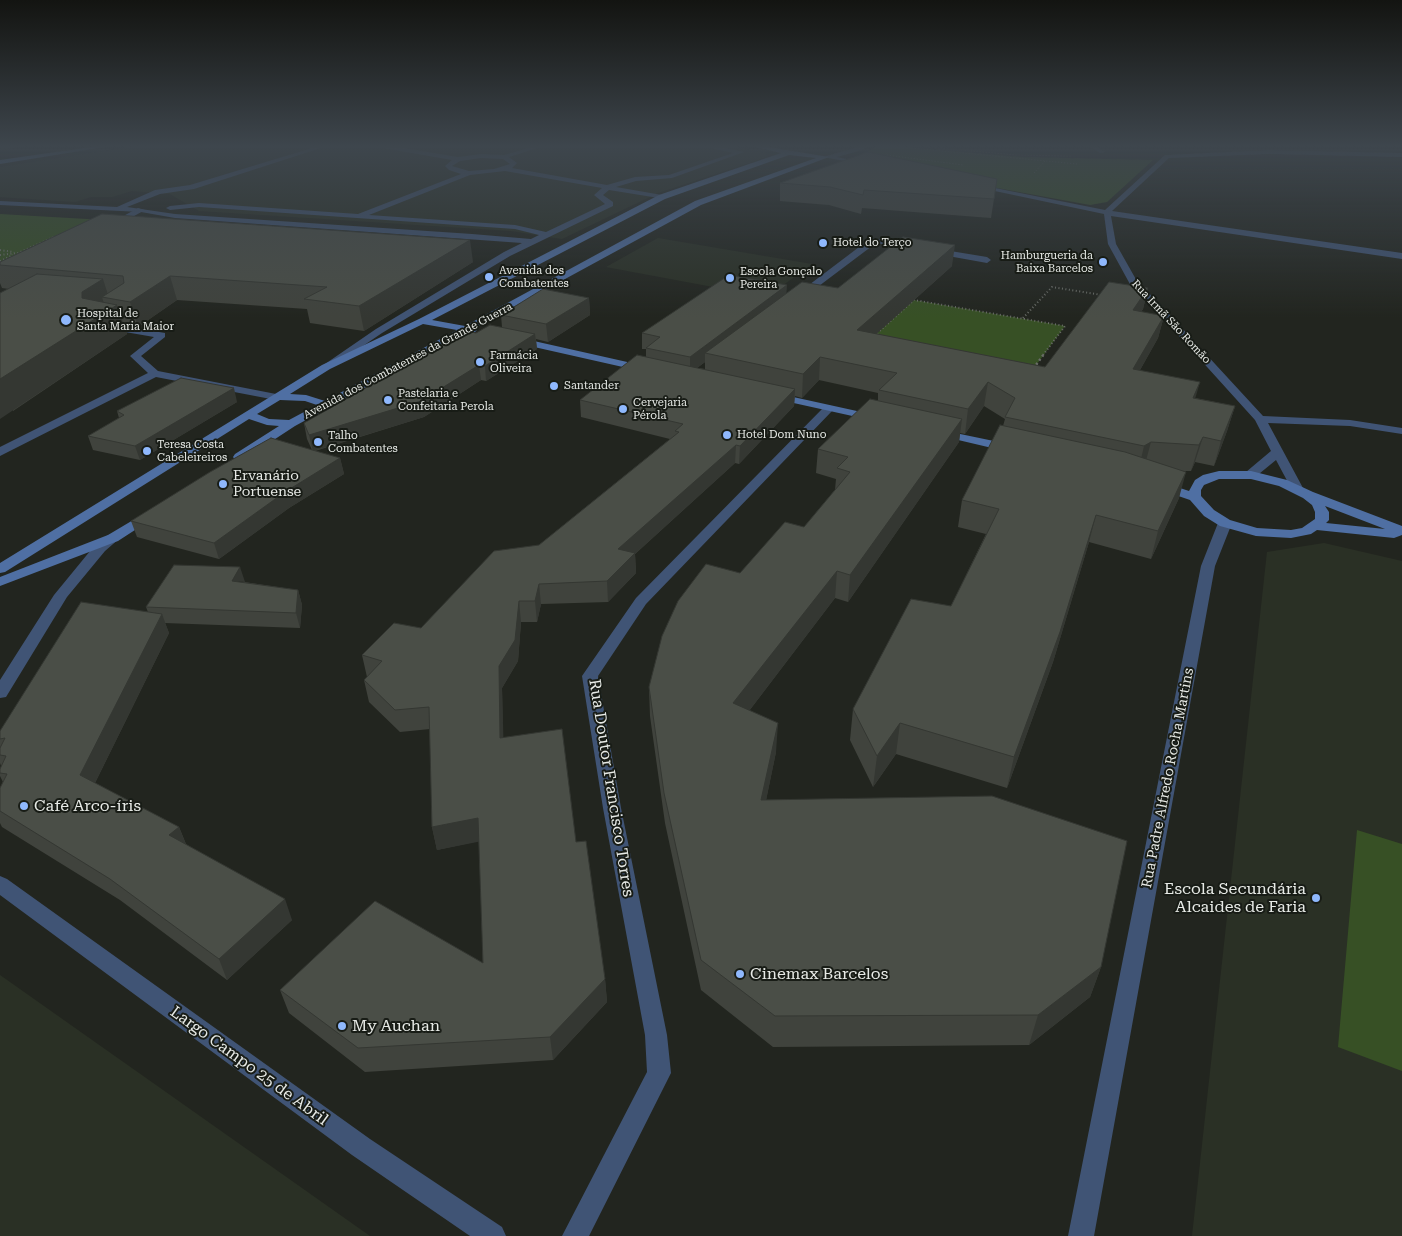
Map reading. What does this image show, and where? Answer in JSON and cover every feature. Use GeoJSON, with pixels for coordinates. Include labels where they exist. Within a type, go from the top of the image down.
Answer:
{"type":"FeatureCollection","features":[{"type":"Feature","properties":{"kind":"main road"},"geometry":{"type":"LineString","coordinates":[[0,569],[326,367],[422,321],[652,203]]}},
{"type":"Feature","properties":{"kind":"main road"},"geometry":{"type":"LineString","coordinates":[[665,203],[671,206],[690,207]]}},
{"type":"Feature","properties":{"kind":"main road","name":"Avenida dos Combatentes da Grande Guerra"},"geometry":{"type":"LineString","coordinates":[[225,466],[326,405],[700,203]]}},
{"type":"Feature","properties":{"kind":"main road"},"geometry":{"type":"LineString","coordinates":[[422,321],[486,333]]}},
{"type":"Feature","properties":{"kind":"main road"},"geometry":{"type":"LineString","coordinates":[[505,337],[654,371]]}},
{"type":"Feature","properties":{"kind":"main road"},"geometry":{"type":"LineString","coordinates":[[760,393],[886,420]]}},
{"type":"Feature","properties":{"kind":"main road"},"geometry":{"type":"LineString","coordinates":[[276,397],[306,398],[326,405]]}},
{"type":"Feature","properties":{"kind":"main road"},"geometry":{"type":"LineString","coordinates":[[248,415],[267,422],[292,424]]}},
{"type":"Feature","properties":{"kind":"main road"},"geometry":{"type":"LineString","coordinates":[[933,431],[1018,450]]}},
{"type":"Feature","properties":{"kind":"main road"},"geometry":{"type":"LineString","coordinates":[[1188,477],[1207,478],[1227,475],[1250,475],[1275,480],[1402,533]]}},
{"type":"Feature","properties":{"kind":"main road"},"geometry":{"type":"LineString","coordinates":[[1160,478],[1195,497],[1209,513],[1225,523],[1256,532],[1274,534],[1306,531],[1316,526],[1322,520],[1322,512],[1317,503],[1302,492]]}},
{"type":"Feature","properties":{"kind":"main road"},"geometry":{"type":"LineString","coordinates":[[1195,497],[1195,490],[1199,483],[1207,478]]}},
{"type":"Feature","properties":{"kind":"main road"},"geometry":{"type":"LineString","coordinates":[[0,582],[112,538],[158,508]]}},
{"type":"Feature","properties":{"kind":"main road"},"geometry":{"type":"LineString","coordinates":[[1316,526],[1402,533]]}},
{"type":"Feature","properties":{"kind":"street"},"geometry":{"type":"LineString","coordinates":[[0,203],[115,208],[175,216],[462,235],[532,242]]}},
{"type":"Feature","properties":{"kind":"street"},"geometry":{"type":"LineString","coordinates":[[115,208],[129,203]]}},
{"type":"Feature","properties":{"kind":"street"},"geometry":{"type":"LineString","coordinates":[[357,216],[391,203]]}},
{"type":"Feature","properties":{"kind":"street"},"geometry":{"type":"LineString","coordinates":[[326,367],[420,305],[507,254],[610,204],[608,203]]}},
{"type":"Feature","properties":{"kind":"street"},"geometry":{"type":"LineString","coordinates":[[1060,203],[1107,212],[1402,256]]}},
{"type":"Feature","properties":{"kind":"street"},"geometry":{"type":"LineString","coordinates":[[1107,212],[1117,203]]}},
{"type":"Feature","properties":{"kind":"street"},"geometry":{"type":"LineString","coordinates":[[106,228],[141,210],[199,206],[515,227],[547,235]]}},
{"type":"Feature","properties":{"kind":"street","name":"Rua Irmã São Romão"},"geometry":{"type":"LineString","coordinates":[[1107,212],[1112,244],[1134,284],[1154,303],[1260,419],[1302,492]]}},
{"type":"Feature","properties":{"kind":"street"},"geometry":{"type":"LineString","coordinates":[[789,305],[874,240],[987,260]]}},
{"type":"Feature","properties":{"kind":"street"},"geometry":{"type":"LineString","coordinates":[[420,305],[418,314],[422,321]]}},
{"type":"Feature","properties":{"kind":"street"},"geometry":{"type":"LineString","coordinates":[[112,314],[96,324],[162,335],[135,356],[154,374],[276,397]]}},
{"type":"Feature","properties":{"kind":"street"},"geometry":{"type":"LineString","coordinates":[[0,452],[154,374]]}},
{"type":"Feature","properties":{"kind":"street","name":"Rua Doutor Francisco Torres"},"geometry":{"type":"LineString","coordinates":[[575,1236],[659,1073],[656,1035],[612,808],[590,676],[641,601],[829,408]]}},
{"type":"Feature","properties":{"kind":"street"},"geometry":{"type":"LineString","coordinates":[[1260,419],[1350,423],[1402,431]]}},
{"type":"Feature","properties":{"kind":"street"},"geometry":{"type":"LineString","coordinates":[[1250,475],[1278,452]]}},
{"type":"Feature","properties":{"kind":"street","name":"Rua Padre Alfredo Rocha Martins"},"geometry":{"type":"LineString","coordinates":[[1081,1236],[1208,566],[1225,523]]}},
{"type":"Feature","properties":{"kind":"street"},"geometry":{"type":"LineString","coordinates":[[0,692],[61,595],[100,548],[112,538]]}},
{"type":"Feature","properties":{"kind":"street","name":"Largo Campo 25 de Abril"},"geometry":{"type":"LineString","coordinates":[[3,890],[361,1147],[492,1236]]}},
{"type":"Feature","properties":{"kind":"path"},"geometry":{"type":"LineString","coordinates":[[0,253],[18,253]]}},
{"type":"Feature","properties":{"kind":"path"},"geometry":{"type":"LineString","coordinates":[[0,253],[18,253]]}},
{"type":"Feature","properties":{"kind":"path"},"geometry":{"type":"LineString","coordinates":[[0,261],[18,253]]}},
{"type":"Feature","properties":{"kind":"path"},"geometry":{"type":"LineString","coordinates":[[1022,319],[1052,286],[1154,303]]}},
{"type":"Feature","properties":{"kind":"path"},"geometry":{"type":"LineString","coordinates":[[914,300],[1022,319],[1065,326],[1020,387],[855,353],[914,300]]}},
{"type":"Feature","properties":{"kind":"shaded area"},"geometry":{"type":"Polygon","coordinates":[[[185,203],[638,203],[562,239],[511,231],[199,211],[185,203]]]}},
{"type":"Feature","properties":{"kind":"shaded area","name":"Escola Gonçalo Pereira"},"geometry":{"type":"Polygon","coordinates":[[[658,238],[812,264],[767,297],[606,267],[658,238]]]}},
{"type":"Feature","properties":{"kind":"shaded area","name":"Escola Secundária Alcaides de Faria"},"geometry":{"type":"Polygon","coordinates":[[[1324,543],[1402,561],[1402,1236],[1192,1236],[1267,552],[1324,543]]]}},
{"type":"Feature","properties":{"kind":"shaded area"},"geometry":{"type":"Polygon","coordinates":[[[0,975],[370,1236],[0,1236],[0,975]]]}},
{"type":"Feature","properties":{"kind":"green space"},"geometry":{"type":"Polygon","coordinates":[[[1077,203],[1103,203],[1090,205],[1077,203]]]}},
{"type":"Feature","properties":{"kind":"green space"},"geometry":{"type":"Polygon","coordinates":[[[0,214],[104,220],[0,269],[0,214]]]}},
{"type":"Feature","properties":{"kind":"green space"},"geometry":{"type":"Polygon","coordinates":[[[914,300],[1065,326],[1020,387],[855,353],[914,300]]]}},
{"type":"Feature","properties":{"kind":"green space"},"geometry":{"type":"Polygon","coordinates":[[[1357,830],[1402,844],[1402,1071],[1338,1047],[1357,830]]]}},
{"type":"Feature","properties":{"kind":"building"},"geometry":{"type":"Polygon","coordinates":[[[102,214],[470,240],[359,306],[304,299],[327,287],[170,276],[130,302],[102,297],[124,283],[123,276],[0,265],[0,262],[102,214]]]}},
{"type":"Feature","properties":{"kind":"building"},"geometry":{"type":"Polygon","coordinates":[[[903,237],[955,245],[857,330],[1045,367],[1109,282],[1148,288],[1133,310],[1164,316],[1133,369],[1200,382],[1193,398],[1235,406],[1221,441],[1203,437],[1199,445],[1151,442],[1144,446],[1005,417],[1015,398],[988,382],[968,409],[879,390],[897,373],[820,357],[803,374],[705,353],[802,282],[838,288],[903,237]]]}},
{"type":"Feature","properties":{"kind":"building"},"geometry":{"type":"Polygon","coordinates":[[[37,274],[103,279],[82,292],[82,298],[117,305],[0,379],[0,293],[37,274]]]}},
{"type":"Feature","properties":{"kind":"building"},"geometry":{"type":"Polygon","coordinates":[[[729,275],[787,285],[690,357],[646,348],[660,337],[642,333],[729,275]]]}},
{"type":"Feature","properties":{"kind":"building"},"geometry":{"type":"Polygon","coordinates":[[[543,289],[589,298],[546,324],[501,315],[543,289]]]}},
{"type":"Feature","properties":{"kind":"building"},"geometry":{"type":"Polygon","coordinates":[[[490,325],[535,334],[485,366],[479,365],[421,401],[309,435],[304,423],[466,331],[476,333],[490,325]]]}},
{"type":"Feature","properties":{"kind":"building"},"geometry":{"type":"Polygon","coordinates":[[[637,355],[795,389],[740,446],[736,445],[618,549],[635,553],[607,581],[539,584],[535,601],[519,601],[515,640],[499,666],[500,738],[562,729],[576,842],[586,841],[605,979],[550,1037],[358,1048],[280,990],[375,901],[483,963],[478,818],[432,827],[429,707],[395,710],[364,680],[382,661],[362,655],[394,623],[421,628],[494,551],[539,545],[679,432],[675,431],[683,424],[580,400],[637,355]]]}},
{"type":"Feature","properties":{"kind":"building"},"geometry":{"type":"Polygon","coordinates":[[[181,378],[234,388],[135,446],[88,436],[124,415],[117,411],[181,378]]]}},
{"type":"Feature","properties":{"kind":"building"},"geometry":{"type":"Polygon","coordinates":[[[870,399],[962,419],[850,575],[837,571],[733,703],[778,723],[761,800],[992,796],[1127,841],[1101,967],[1038,1015],[775,1016],[701,960],[664,793],[649,687],[662,636],[678,601],[706,564],[740,573],[785,522],[804,527],[850,472],[837,468],[848,457],[818,449],[870,399]]]}},
{"type":"Feature","properties":{"kind":"building"},"geometry":{"type":"Polygon","coordinates":[[[1000,425],[1125,452],[1186,472],[1158,531],[1096,515],[1060,632],[1014,757],[900,723],[877,756],[853,709],[911,599],[951,606],[999,509],[962,500],[1000,425]]]}},
{"type":"Feature","properties":{"kind":"building"},"geometry":{"type":"Polygon","coordinates":[[[271,438],[340,458],[285,492],[214,543],[131,521],[210,472],[271,438]]]}},
{"type":"Feature","properties":{"kind":"building"},"geometry":{"type":"Polygon","coordinates":[[[174,565],[240,567],[232,581],[298,590],[296,613],[146,607],[174,565]]]}},
{"type":"Feature","properties":{"kind":"building"},"geometry":{"type":"Polygon","coordinates":[[[81,602],[162,614],[80,775],[179,827],[169,835],[285,899],[219,959],[110,879],[0,811],[0,788],[7,774],[0,773],[6,756],[0,755],[0,748],[5,738],[0,739],[0,731],[81,602]]]}},
{"type":"Feature","properties":{"kind":"place","name":"Hotel do Terço"},"geometry":{"type":"Point","coordinates":[823,243]}},
{"type":"Feature","properties":{"kind":"place","name":"Hamburgueria da Baixa Barcelos"},"geometry":{"type":"Point","coordinates":[1103,262]}},
{"type":"Feature","properties":{"kind":"place","name":"Avenida dos Combatentes"},"geometry":{"type":"Point","coordinates":[489,277]}},
{"type":"Feature","properties":{"kind":"place","name":"Escola Gonçalo Pereira"},"geometry":{"type":"Point","coordinates":[730,278]}},
{"type":"Feature","properties":{"kind":"place","name":"Hospital de Santa Maria Maior"},"geometry":{"type":"Point","coordinates":[66,320]}},
{"type":"Feature","properties":{"kind":"place","name":"Farmácia Oliveira"},"geometry":{"type":"Point","coordinates":[480,362]}},
{"type":"Feature","properties":{"kind":"place","name":"Santander"},"geometry":{"type":"Point","coordinates":[554,386]}},
{"type":"Feature","properties":{"kind":"place","name":"Pastelaria e Confeitaria Perola"},"geometry":{"type":"Point","coordinates":[388,400]}},
{"type":"Feature","properties":{"kind":"place","name":"Cervejaria Pérola"},"geometry":{"type":"Point","coordinates":[623,409]}},
{"type":"Feature","properties":{"kind":"place","name":"Hotel Dom Nuno"},"geometry":{"type":"Point","coordinates":[727,435]}},
{"type":"Feature","properties":{"kind":"place","name":"Talho Combatentes"},"geometry":{"type":"Point","coordinates":[318,442]}},
{"type":"Feature","properties":{"kind":"place","name":"Teresa Costa Cabeleireiros"},"geometry":{"type":"Point","coordinates":[147,451]}},
{"type":"Feature","properties":{"kind":"place","name":"Ervanário Portuense"},"geometry":{"type":"Point","coordinates":[223,484]}},
{"type":"Feature","properties":{"kind":"place","name":"Café Arco-íris"},"geometry":{"type":"Point","coordinates":[24,806]}},
{"type":"Feature","properties":{"kind":"place","name":"Escola Secundária Alcaides de Faria"},"geometry":{"type":"Point","coordinates":[1316,898]}},
{"type":"Feature","properties":{"kind":"place","name":"Cinemax Barcelos"},"geometry":{"type":"Point","coordinates":[740,974]}},
{"type":"Feature","properties":{"kind":"place","name":"My Auchan"},"geometry":{"type":"Point","coordinates":[342,1026]}}]}
